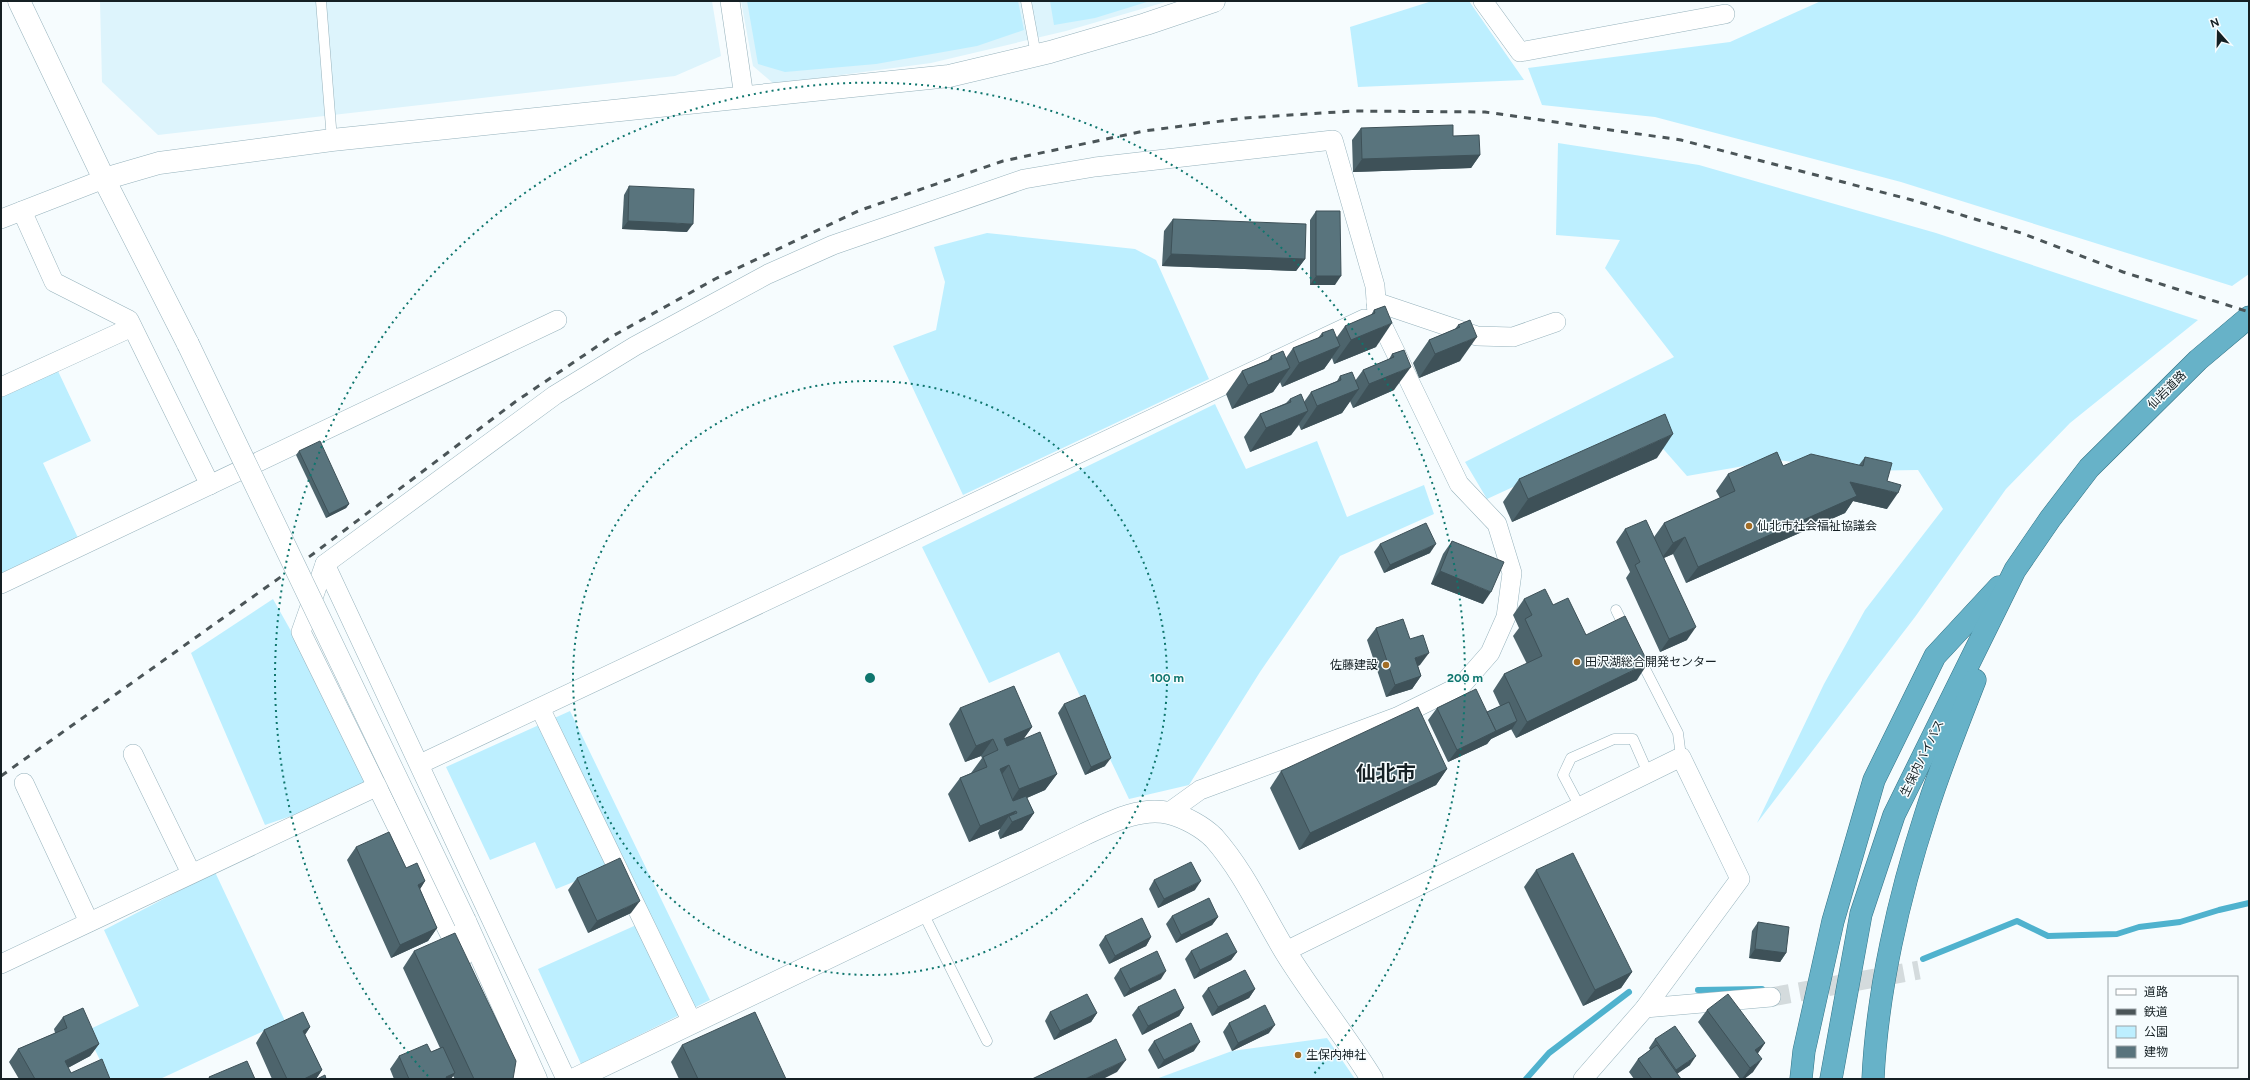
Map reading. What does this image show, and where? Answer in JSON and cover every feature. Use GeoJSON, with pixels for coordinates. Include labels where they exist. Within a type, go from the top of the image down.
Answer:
{"type":"FeatureCollection","features":[{"type":"Feature","properties":{"kind":"highway","name":"仙岩道路"},"geometry":{"type":"LineString","coordinates":[[2089,468],[2198,360],[2249,316]]}},
{"type":"Feature","properties":{"kind":"highway","name":"生保内バイパス"},"geometry":{"type":"LineString","coordinates":[[1831,1079],[1861,914],[1894,815],[2015,570],[2050,519],[2089,468]]}},
{"type":"Feature","properties":{"kind":"highway"},"geometry":{"type":"LineString","coordinates":[[1801,1079],[1804,1051],[1833,921],[1874,780],[1935,656],[2015,570]]}},
{"type":"Feature","properties":{"kind":"highway"},"geometry":{"type":"LineString","coordinates":[[1873,1079],[1879,1011],[1888,961],[1897,919],[1926,813],[2015,570]]}},
{"type":"Feature","properties":{"kind":"street"},"geometry":{"type":"LineString","coordinates":[[19,1],[104,179],[188,344],[465,921],[536,1079]]}},
{"type":"Feature","properties":{"kind":"street"},"geometry":{"type":"LineString","coordinates":[[730,1],[744,97]]}},
{"type":"Feature","properties":{"kind":"street"},"geometry":{"type":"LineString","coordinates":[[1,219],[104,179],[159,163],[332,140],[949,76],[1036,55],[1146,24],[1214,1]]}},
{"type":"Feature","properties":{"kind":"street"},"geometry":{"type":"LineString","coordinates":[[1484,1],[1520,52],[1725,14]]}},
{"type":"Feature","properties":{"kind":"street"},"geometry":{"type":"LineString","coordinates":[[520,1079],[378,786],[301,632],[325,564],[555,394],[635,346],[768,274],[833,245],[1024,179],[1095,167],[1333,140],[1375,286],[1376,308],[1458,484],[1497,524],[1512,573],[1506,617],[1490,653],[1462,685],[1397,716],[1200,790],[1168,813]]}},
{"type":"Feature","properties":{"kind":"street"},"geometry":{"type":"LineString","coordinates":[[22,211],[54,282],[128,320],[210,485]]}},
{"type":"Feature","properties":{"kind":"street"},"geometry":{"type":"LineString","coordinates":[[420,764],[1376,308],[1477,336],[1513,337],[1556,322]]}},
{"type":"Feature","properties":{"kind":"street"},"geometry":{"type":"LineString","coordinates":[[1,584],[557,320]]}},
{"type":"Feature","properties":{"kind":"street"},"geometry":{"type":"LineString","coordinates":[[1,387],[132,327]]}},
{"type":"Feature","properties":{"kind":"street"},"geometry":{"type":"LineString","coordinates":[[325,564],[420,764],[566,1079]]}},
{"type":"Feature","properties":{"kind":"street"},"geometry":{"type":"LineString","coordinates":[[540,708],[692,1022]]}},
{"type":"Feature","properties":{"kind":"street"},"geometry":{"type":"LineString","coordinates":[[134,754],[190,872]]}},
{"type":"Feature","properties":{"kind":"street"},"geometry":{"type":"LineString","coordinates":[[1286,951],[1681,757],[1740,879],[1645,1008],[1583,1079]]}},
{"type":"Feature","properties":{"kind":"street"},"geometry":{"type":"LineString","coordinates":[[24,783],[89,922]]}},
{"type":"Feature","properties":{"kind":"street"},"geometry":{"type":"LineString","coordinates":[[1,964],[190,872],[378,786]]}},
{"type":"Feature","properties":{"kind":"street"},"geometry":{"type":"LineString","coordinates":[[575,1079],[922,912],[1122,818],[1146,812],[1168,813],[1188,820],[1213,837],[1238,868],[1286,951],[1372,1079]]}},
{"type":"Feature","properties":{"kind":"street"},"geometry":{"type":"LineString","coordinates":[[1645,1008],[1771,997]]}},
{"type":"Feature","properties":{"kind":"lane"},"geometry":{"type":"LineString","coordinates":[[321,1],[332,140]]}},
{"type":"Feature","properties":{"kind":"lane"},"geometry":{"type":"LineString","coordinates":[[1026,1],[1036,55]]}},
{"type":"Feature","properties":{"kind":"lane"},"geometry":{"type":"LineString","coordinates":[[1616,610],[1678,733],[1681,757]]}},
{"type":"Feature","properties":{"kind":"lane"},"geometry":{"type":"LineString","coordinates":[[1580,807],[1563,775],[1571,758],[1614,739],[1632,739],[1648,773]]}},
{"type":"Feature","properties":{"kind":"lane"},"geometry":{"type":"LineString","coordinates":[[922,912],[987,1041]]}},
{"type":"Feature","properties":{"kind":"shaded area"},"geometry":{"type":"Polygon","coordinates":[[[100,1],[712,1],[721,56],[675,76],[158,135],[102,82],[100,1]]]}},
{"type":"Feature","properties":{"kind":"shaded area"},"geometry":{"type":"Polygon","coordinates":[[[741,1],[1169,1],[1066,31],[931,63],[774,84],[753,66],[741,1]]]}},
{"type":"Feature","properties":{"kind":"green space"},"geometry":{"type":"Polygon","coordinates":[[[747,1],[1018,1],[1024,30],[977,46],[876,64],[785,72],[758,64],[747,1]]]}},
{"type":"Feature","properties":{"kind":"green space"},"geometry":{"type":"Polygon","coordinates":[[[1050,1],[1150,1],[1095,18],[1054,25],[1050,1]]]}},
{"type":"Feature","properties":{"kind":"green space"},"geometry":{"type":"Polygon","coordinates":[[[1432,1],[1469,1],[1524,80],[1358,87],[1350,27],[1432,1]]]}},
{"type":"Feature","properties":{"kind":"green space"},"geometry":{"type":"Polygon","coordinates":[[[1821,1],[2249,1],[2249,274],[2232,286],[1901,182],[1655,117],[1542,105],[1528,68],[1730,42],[1821,1]]]}},
{"type":"Feature","properties":{"kind":"green space"},"geometry":{"type":"Polygon","coordinates":[[[1558,143],[1699,165],[1936,233],[2198,320],[2070,423],[2006,489],[1915,617],[1757,823],[1824,684],[1865,610],[1943,509],[1918,470],[1857,471],[1778,460],[1687,476],[1644,427],[1487,499],[1465,462],[1674,357],[1605,268],[1620,240],[1556,235],[1558,143]]]}},
{"type":"Feature","properties":{"kind":"green space"},"geometry":{"type":"Polygon","coordinates":[[[987,233],[1135,249],[1156,260],[1209,379],[963,495],[893,346],[936,330],[945,282],[934,247],[987,233]]]}},
{"type":"Feature","properties":{"kind":"green space"},"geometry":{"type":"Polygon","coordinates":[[[57,369],[91,441],[43,463],[79,540],[1,577],[1,395],[57,369]]]}},
{"type":"Feature","properties":{"kind":"green space"},"geometry":{"type":"Polygon","coordinates":[[[1215,404],[1246,469],[1317,441],[1347,517],[1424,485],[1434,514],[1340,556],[1260,672],[1189,785],[1129,799],[1059,652],[989,683],[922,547],[1215,404]]]}},
{"type":"Feature","properties":{"kind":"green space"},"geometry":{"type":"Polygon","coordinates":[[[273,599],[378,786],[265,825],[191,653],[273,599]]]}},
{"type":"Feature","properties":{"kind":"green space"},"geometry":{"type":"Polygon","coordinates":[[[570,711],[710,1000],[581,1064],[538,969],[643,922],[616,865],[556,889],[535,842],[490,860],[446,767],[570,711]]]}},
{"type":"Feature","properties":{"kind":"green space"},"geometry":{"type":"Polygon","coordinates":[[[215,872],[285,1021],[160,1079],[109,1079],[86,1031],[139,1006],[104,930],[215,872]]]}},
{"type":"Feature","properties":{"kind":"green space","name":"生保内神社"},"geometry":{"type":"Polygon","coordinates":[[[1327,1038],[1355,1079],[1156,1079],[1232,1051],[1327,1038]]]}},
{"type":"Feature","properties":{"kind":"building"},"geometry":{"type":"Polygon","coordinates":[[[1453,125],[1453,136],[1479,135],[1480,155],[1362,159],[1361,128],[1453,125]]]}},
{"type":"Feature","properties":{"kind":"building"},"geometry":{"type":"Polygon","coordinates":[[[629,186],[694,189],[693,224],[628,221],[629,186]]]}},
{"type":"Feature","properties":{"kind":"building"},"geometry":{"type":"Polygon","coordinates":[[[1316,211],[1340,211],[1341,276],[1316,276],[1316,211]]]}},
{"type":"Feature","properties":{"kind":"building"},"geometry":{"type":"Polygon","coordinates":[[[1173,219],[1306,224],[1305,259],[1171,254],[1173,219]]]}},
{"type":"Feature","properties":{"kind":"building"},"geometry":{"type":"Polygon","coordinates":[[[1385,306],[1392,323],[1351,340],[1345,326],[1375,313],[1374,310],[1385,306]]]}},
{"type":"Feature","properties":{"kind":"building"},"geometry":{"type":"Polygon","coordinates":[[[1470,320],[1477,337],[1435,354],[1429,340],[1460,327],[1458,325],[1470,320]]]}},
{"type":"Feature","properties":{"kind":"building"},"geometry":{"type":"Polygon","coordinates":[[[1333,329],[1340,346],[1299,363],[1293,348],[1323,336],[1322,333],[1333,329]]]}},
{"type":"Feature","properties":{"kind":"building"},"geometry":{"type":"Polygon","coordinates":[[[1404,350],[1411,367],[1369,384],[1363,370],[1394,357],[1392,354],[1404,350]]]}},
{"type":"Feature","properties":{"kind":"building"},"geometry":{"type":"Polygon","coordinates":[[[1283,351],[1290,368],[1248,385],[1242,371],[1272,359],[1271,356],[1283,351]]]}},
{"type":"Feature","properties":{"kind":"building"},"geometry":{"type":"Polygon","coordinates":[[[1352,372],[1359,389],[1317,406],[1311,392],[1341,380],[1340,376],[1352,372]]]}},
{"type":"Feature","properties":{"kind":"building"},"geometry":{"type":"Polygon","coordinates":[[[1301,394],[1308,411],[1266,428],[1260,414],[1291,402],[1290,399],[1301,394]]]}},
{"type":"Feature","properties":{"kind":"building"},"geometry":{"type":"Polygon","coordinates":[[[1665,414],[1673,434],[1528,499],[1519,479],[1665,414]]]}},
{"type":"Feature","properties":{"kind":"building"},"geometry":{"type":"Polygon","coordinates":[[[320,441],[349,504],[329,514],[299,451],[320,441]]]}},
{"type":"Feature","properties":{"kind":"building","name":"仙北市社会福祉協議会"},"geometry":{"type":"Polygon","coordinates":[[[1777,452],[1783,466],[1811,454],[1863,466],[1865,457],[1892,463],[1887,481],[1901,485],[1898,493],[1850,482],[1857,496],[1698,567],[1685,537],[1673,543],[1664,523],[1735,491],[1728,474],[1777,452]]]}},
{"type":"Feature","properties":{"kind":"building"},"geometry":{"type":"Polygon","coordinates":[[[1646,520],[1696,627],[1669,639],[1635,565],[1640,562],[1625,529],[1646,520]]]}},
{"type":"Feature","properties":{"kind":"building"},"geometry":{"type":"Polygon","coordinates":[[[1426,523],[1436,544],[1390,565],[1380,544],[1426,523]]]}},
{"type":"Feature","properties":{"kind":"building"},"geometry":{"type":"Polygon","coordinates":[[[1452,541],[1504,562],[1491,592],[1440,571],[1452,541]]]}},
{"type":"Feature","properties":{"kind":"building","name":"田沢湖総合開発センター"},"geometry":{"type":"Polygon","coordinates":[[[1545,589],[1553,605],[1568,598],[1586,635],[1625,616],[1648,663],[1527,722],[1504,674],[1542,656],[1525,619],[1532,615],[1524,599],[1545,589]]]}},
{"type":"Feature","properties":{"kind":"building"},"geometry":{"type":"Polygon","coordinates":[[[1403,619],[1410,639],[1423,635],[1429,653],[1415,658],[1421,676],[1395,685],[1376,628],[1403,619]]]}},
{"type":"Feature","properties":{"kind":"building"},"geometry":{"type":"Polygon","coordinates":[[[1014,686],[1032,727],[1004,739],[1007,746],[1040,732],[1057,774],[1019,789],[1009,765],[1000,769],[1013,801],[1026,796],[1034,813],[1012,822],[1009,816],[1017,813],[1016,811],[980,826],[960,778],[987,767],[983,757],[998,750],[993,739],[976,746],[960,708],[1014,686]]]}},
{"type":"Feature","properties":{"kind":"building"},"geometry":{"type":"Polygon","coordinates":[[[1476,689],[1496,731],[1457,750],[1437,708],[1476,689]]]}},
{"type":"Feature","properties":{"kind":"building"},"geometry":{"type":"Polygon","coordinates":[[[1085,695],[1111,758],[1091,767],[1064,704],[1085,695]]]}},
{"type":"Feature","properties":{"kind":"building"},"geometry":{"type":"Polygon","coordinates":[[[1509,702],[1517,721],[1496,731],[1487,712],[1509,702]]]}},
{"type":"Feature","properties":{"kind":"building"},"geometry":{"type":"Polygon","coordinates":[[[1418,707],[1447,769],[1310,833],[1281,771],[1418,707]]]}},
{"type":"Feature","properties":{"kind":"building"},"geometry":{"type":"Polygon","coordinates":[[[389,832],[406,868],[417,863],[425,881],[418,885],[437,928],[400,945],[356,847],[389,832]]]}},
{"type":"Feature","properties":{"kind":"building"},"geometry":{"type":"Polygon","coordinates":[[[1573,853],[1632,972],[1595,990],[1536,870],[1573,853]]]}},
{"type":"Feature","properties":{"kind":"building"},"geometry":{"type":"Polygon","coordinates":[[[620,858],[640,901],[597,921],[577,878],[620,858]]]}},
{"type":"Feature","properties":{"kind":"building"},"geometry":{"type":"Polygon","coordinates":[[[1191,862],[1201,881],[1164,899],[1154,880],[1191,862]]]}},
{"type":"Feature","properties":{"kind":"building"},"geometry":{"type":"Polygon","coordinates":[[[1209,898],[1218,917],[1181,935],[1172,916],[1209,898]]]}},
{"type":"Feature","properties":{"kind":"building"},"geometry":{"type":"Polygon","coordinates":[[[1142,918],[1151,937],[1115,956],[1105,936],[1142,918]]]}},
{"type":"Feature","properties":{"kind":"building"},"geometry":{"type":"Polygon","coordinates":[[[1758,922],[1789,927],[1786,953],[1755,949],[1758,922]]]}},
{"type":"Feature","properties":{"kind":"building"},"geometry":{"type":"Polygon","coordinates":[[[455,933],[516,1061],[513,1079],[474,1079],[414,951],[455,933]]]}},
{"type":"Feature","properties":{"kind":"building"},"geometry":{"type":"Polygon","coordinates":[[[1227,933],[1237,952],[1200,970],[1191,951],[1227,933]]]}},
{"type":"Feature","properties":{"kind":"building"},"geometry":{"type":"Polygon","coordinates":[[[1157,951],[1166,971],[1130,989],[1120,969],[1157,951]]]}},
{"type":"Feature","properties":{"kind":"building"},"geometry":{"type":"Polygon","coordinates":[[[1245,970],[1255,989],[1218,1007],[1208,988],[1245,970]]]}},
{"type":"Feature","properties":{"kind":"building"},"geometry":{"type":"Polygon","coordinates":[[[1175,989],[1184,1008],[1148,1026],[1138,1007],[1175,989]]]}},
{"type":"Feature","properties":{"kind":"building"},"geometry":{"type":"Polygon","coordinates":[[[1087,994],[1097,1013],[1060,1031],[1050,1012],[1087,994]]]}},
{"type":"Feature","properties":{"kind":"building"},"geometry":{"type":"Polygon","coordinates":[[[1728,994],[1765,1043],[1755,1050],[1762,1059],[1750,1068],[1707,1010],[1728,994]]]}},
{"type":"Feature","properties":{"kind":"building"},"geometry":{"type":"Polygon","coordinates":[[[1265,1005],[1275,1025],[1238,1043],[1229,1023],[1265,1005]]]}},
{"type":"Feature","properties":{"kind":"building"},"geometry":{"type":"Polygon","coordinates":[[[83,1008],[99,1044],[65,1061],[71,1073],[102,1059],[110,1079],[35,1079],[18,1049],[67,1028],[63,1017],[83,1008]]]}},
{"type":"Feature","properties":{"kind":"building"},"geometry":{"type":"Polygon","coordinates":[[[303,1012],[310,1027],[303,1031],[322,1070],[304,1079],[287,1079],[264,1030],[303,1012]]]}},
{"type":"Feature","properties":{"kind":"building"},"geometry":{"type":"Polygon","coordinates":[[[755,1012],[786,1079],[698,1079],[682,1045],[755,1012]]]}},
{"type":"Feature","properties":{"kind":"building"},"geometry":{"type":"Polygon","coordinates":[[[1191,1023],[1200,1042],[1164,1060],[1154,1041],[1191,1023]]]}},
{"type":"Feature","properties":{"kind":"building"},"geometry":{"type":"Polygon","coordinates":[[[1675,1026],[1696,1056],[1676,1070],[1655,1039],[1675,1026]]]}},
{"type":"Feature","properties":{"kind":"building"},"geometry":{"type":"Polygon","coordinates":[[[1116,1039],[1126,1060],[1085,1079],[1032,1079],[1116,1039]]]}},
{"type":"Feature","properties":{"kind":"building"},"geometry":{"type":"Polygon","coordinates":[[[427,1044],[431,1052],[443,1047],[455,1073],[446,1077],[447,1079],[409,1079],[399,1056],[427,1044]]]}},
{"type":"Feature","properties":{"kind":"building"},"geometry":{"type":"Polygon","coordinates":[[[1657,1045],[1681,1079],[1652,1079],[1638,1059],[1657,1045]]]}},
{"type":"Feature","properties":{"kind":"building"},"geometry":{"type":"Polygon","coordinates":[[[247,1061],[255,1079],[210,1079],[209,1077],[247,1061]]]}},
{"type":"Feature","properties":{"kind":"building"},"geometry":{"type":"Polygon","coordinates":[[[325,1075],[326,1079],[317,1079],[325,1075]]]}},
{"type":"Feature","properties":{"kind":"waterway"},"geometry":{"type":"LineString","coordinates":[[1923,959],[2017,921],[2048,936],[2117,934],[2139,927],[2180,922],[2219,910],[2249,903]]}},
{"type":"Feature","properties":{"kind":"waterway"},"geometry":{"type":"LineString","coordinates":[[1698,990],[1762,989]]}},
{"type":"Feature","properties":{"kind":"waterway"},"geometry":{"type":"LineString","coordinates":[[1526,1079],[1549,1053],[1629,992]]}},
{"type":"Feature","properties":{"kind":"tunnel"},"geometry":{"type":"LineString","coordinates":[[1771,997],[1919,970]]}},
{"type":"Feature","properties":{"kind":"railway"},"geometry":{"type":"LineString","coordinates":[[1,776],[313,554],[515,402],[611,337],[715,279],[858,211],[1003,161],[1144,131],[1245,118],[1353,111],[1485,112],[1681,140],[1912,200],[2021,233],[2123,272],[2249,312]]}},
{"type":"Feature","properties":{"kind":"place","name":"仙北市社会福祉協議会"},"geometry":{"type":"Point","coordinates":[1749,526]}},
{"type":"Feature","properties":{"kind":"place","name":"田沢湖総合開発センター"},"geometry":{"type":"Point","coordinates":[1577,662]}},
{"type":"Feature","properties":{"kind":"place","name":"佐藤建設"},"geometry":{"type":"Point","coordinates":[1386,665]}},
{"type":"Feature","properties":{"kind":"place","name":"生保内神社"},"geometry":{"type":"Point","coordinates":[1298,1055]}},
{"type":"Feature","properties":{"kind":"district","name":"仙北市"},"geometry":{"type":"Point","coordinates":[1386,773]}}]}
